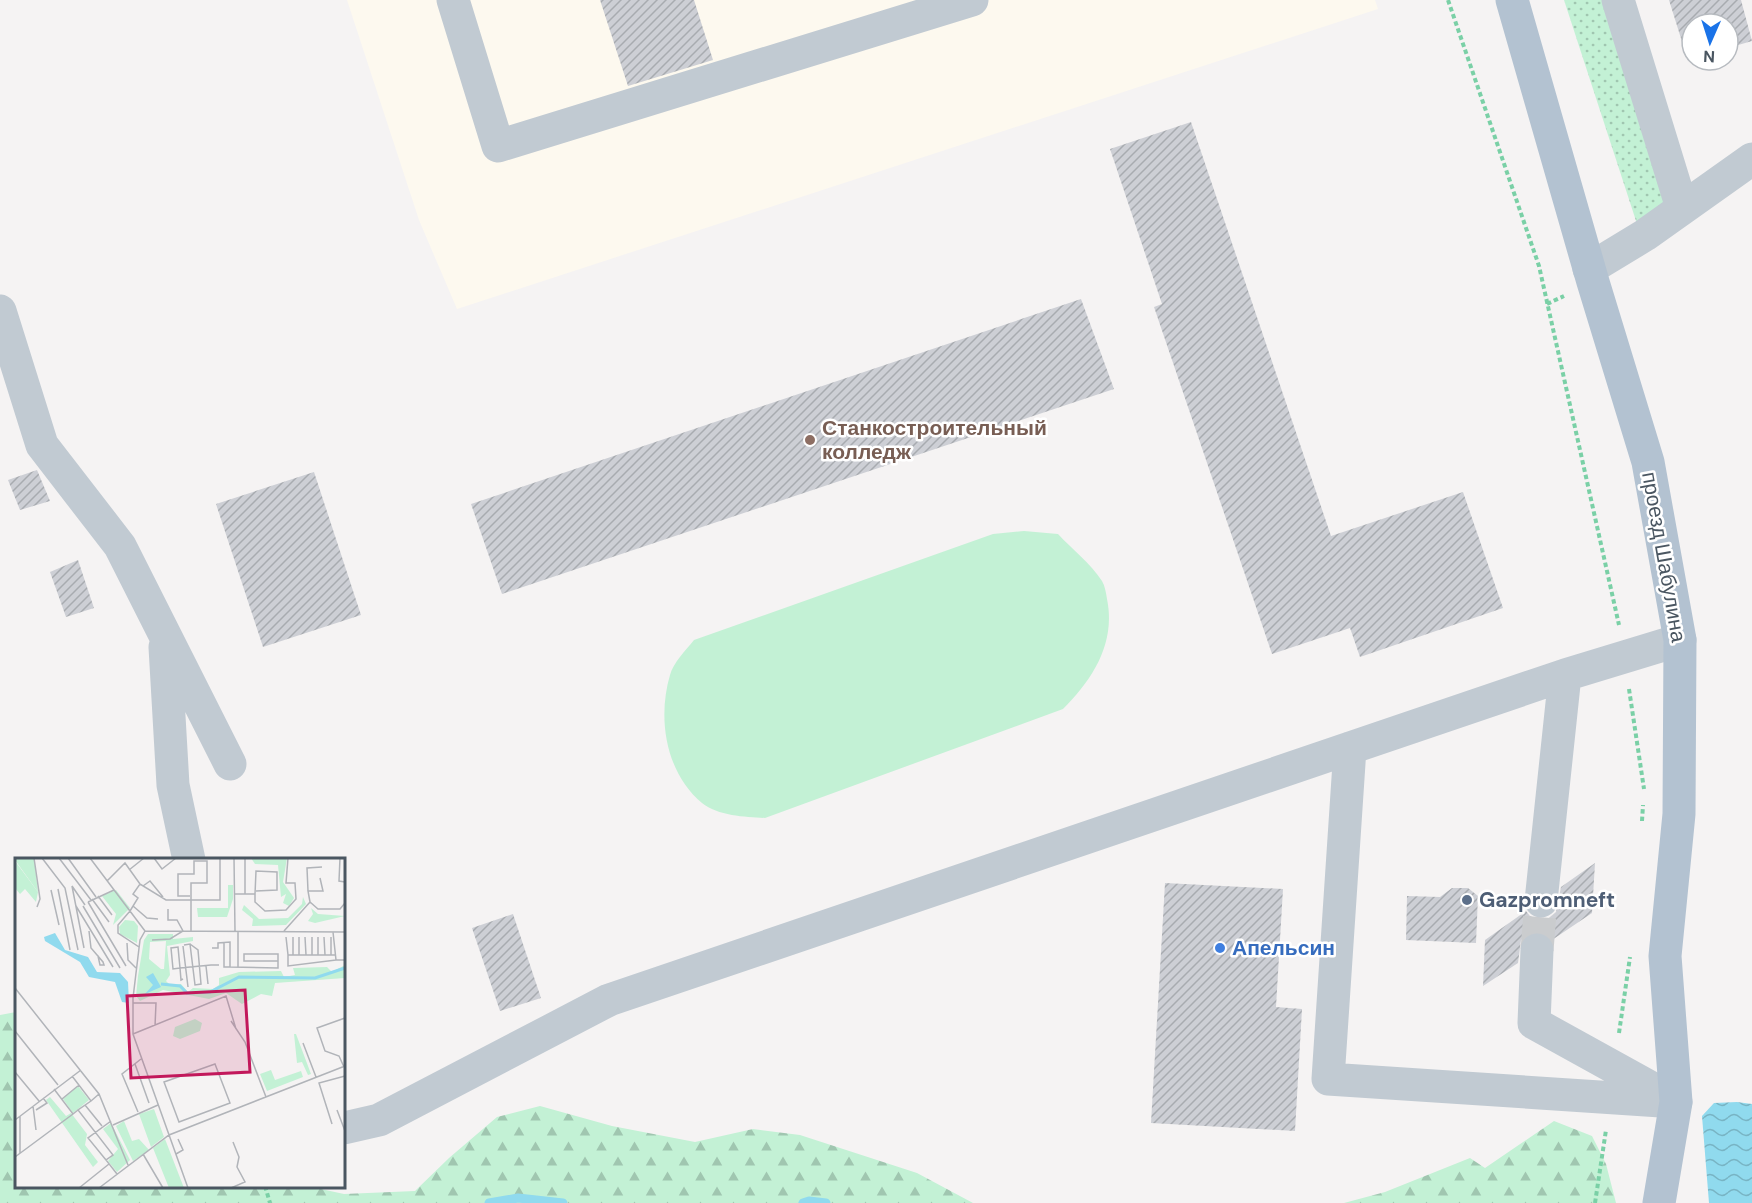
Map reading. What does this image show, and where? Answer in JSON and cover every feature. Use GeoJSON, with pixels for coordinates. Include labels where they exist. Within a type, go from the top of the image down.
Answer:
{"type":"FeatureCollection","features":[{"type":"Feature","properties":{"kind":"main road","name":"проезд Шабулина"},"geometry":{"type":"LineString","coordinates":[[1512,0],[1589,269],[1648,462],[1680,640],[1679,814],[1665,956],[1676,1101],[1659,1203]]}},
{"type":"Feature","properties":{"kind":"lane"},"geometry":{"type":"LineString","coordinates":[[453,0],[498,146],[972,0]]}},
{"type":"Feature","properties":{"kind":"lane"},"geometry":{"type":"LineString","coordinates":[[1618,0],[1682,208]]}},
{"type":"Feature","properties":{"kind":"lane"},"geometry":{"type":"LineString","coordinates":[[1589,269],[1645,235],[1752,159]]}},
{"type":"Feature","properties":{"kind":"lane"},"geometry":{"type":"LineString","coordinates":[[0,311],[42,445],[120,546],[230,764]]}},
{"type":"Feature","properties":{"kind":"lane"},"geometry":{"type":"LineString","coordinates":[[164,633],[173,785],[189,858]]}},
{"type":"Feature","properties":{"kind":"lane"},"geometry":{"type":"LineString","coordinates":[[345,1128],[379,1120],[609,1000],[1565,675],[1680,640]]}},
{"type":"Feature","properties":{"kind":"lane"},"geometry":{"type":"LineString","coordinates":[[1541,901],[1565,675]]}},
{"type":"Feature","properties":{"kind":"lane"},"geometry":{"type":"LineString","coordinates":[[1350,748],[1328,1080],[1613,1083],[1676,1101]]}},
{"type":"Feature","properties":{"kind":"lane"},"geometry":{"type":"LineString","coordinates":[[1537,950],[1534,1023],[1613,1083]]}},
{"type":"Feature","properties":{"kind":"path"},"geometry":{"type":"LineString","coordinates":[[1448,0],[1539,266],[1616,605],[1644,792]]}},
{"type":"Feature","properties":{"kind":"path"},"geometry":{"type":"LineString","coordinates":[[1642,827],[1643,804]]}},
{"type":"Feature","properties":{"kind":"path"},"geometry":{"type":"LineString","coordinates":[[1595,1203],[1630,955]]}},
{"type":"Feature","properties":{"kind":"path"},"geometry":{"type":"LineString","coordinates":[[266,1188],[270,1203]]}},
{"type":"Feature","properties":{"kind":"shaded area"},"geometry":{"type":"Polygon","coordinates":[[[347,0],[1375,0],[1378,9],[457,309],[419,220],[347,0]]]}},
{"type":"Feature","properties":{"kind":"green space"},"geometry":{"type":"Polygon","coordinates":[[[1564,0],[1603,0],[1669,208],[1639,230],[1564,0]]]}},
{"type":"Feature","properties":{"kind":"green space"},"geometry":{"type":"Polygon","coordinates":[[[1024,531],[1058,534],[1098,575],[1106,592],[1109,615],[1108,631],[1100,659],[1084,685],[1063,709],[765,818],[716,811],[702,803],[690,791],[673,761],[665,727],[664,709],[672,670],[694,640],[993,534],[1024,531]]]}},
{"type":"Feature","properties":{"kind":"green space"},"geometry":{"type":"Polygon","coordinates":[[[15,1012],[15,1188],[316,1188],[344,1194],[415,1191],[497,1117],[540,1106],[612,1126],[695,1142],[753,1129],[800,1135],[917,1173],[973,1203],[0,1203],[0,1015],[15,1012]]]}},
{"type":"Feature","properties":{"kind":"green space"},"geometry":{"type":"Polygon","coordinates":[[[1554,1121],[1592,1136],[1606,1164],[1616,1203],[1344,1203],[1385,1192],[1470,1158],[1485,1168],[1554,1121]]]}},
{"type":"Feature","properties":{"kind":"water"},"geometry":{"type":"Polygon","coordinates":[[[1714,1103],[1752,1104],[1752,1203],[1709,1203],[1702,1116],[1714,1103]]]}},
{"type":"Feature","properties":{"kind":"building"},"geometry":{"type":"Polygon","coordinates":[[[600,0],[694,0],[713,60],[628,86],[600,0]]]}},
{"type":"Feature","properties":{"kind":"building"},"geometry":{"type":"Polygon","coordinates":[[[1669,0],[1741,0],[1752,41],[1740,44],[1740,12],[1680,12],[1680,35],[1669,0]]]}},
{"type":"Feature","properties":{"kind":"building"},"geometry":{"type":"Polygon","coordinates":[[[1191,122],[1331,536],[1463,492],[1503,608],[1360,657],[1350,628],[1272,654],[1154,307],[1162,304],[1110,149],[1191,122]]]}},
{"type":"Feature","properties":{"kind":"building"},"geometry":{"type":"Polygon","coordinates":[[[1081,299],[1114,389],[502,594],[471,504],[1081,299]]]}},
{"type":"Feature","properties":{"kind":"building"},"geometry":{"type":"Polygon","coordinates":[[[37,470],[50,501],[20,510],[8,480],[37,470]]]}},
{"type":"Feature","properties":{"kind":"building"},"geometry":{"type":"Polygon","coordinates":[[[314,472],[361,615],[263,647],[216,504],[314,472]]]}},
{"type":"Feature","properties":{"kind":"building"},"geometry":{"type":"Polygon","coordinates":[[[78,560],[94,608],[66,617],[50,572],[78,560]]]}},
{"type":"Feature","properties":{"kind":"building"},"geometry":{"type":"Polygon","coordinates":[[[1595,863],[1592,913],[1552,940],[1546,934],[1538,931],[1528,934],[1521,940],[1518,963],[1483,986],[1485,940],[1526,911],[1538,920],[1549,918],[1556,912],[1561,887],[1595,863]]]}},
{"type":"Feature","properties":{"kind":"building","name":"Апельсин"},"geometry":{"type":"Polygon","coordinates":[[[1165,883],[1283,889],[1276,1007],[1302,1009],[1295,1131],[1151,1123],[1165,883]]]}},
{"type":"Feature","properties":{"kind":"building"},"geometry":{"type":"Polygon","coordinates":[[[1452,888],[1468,888],[1478,896],[1476,943],[1406,940],[1407,896],[1440,897],[1452,888]]]}},
{"type":"Feature","properties":{"kind":"building"},"geometry":{"type":"Polygon","coordinates":[[[513,914],[541,998],[500,1011],[472,928],[513,914]]]}},
{"type":"Feature","properties":{"kind":"waterway"},"geometry":{"type":"LineString","coordinates":[[489,1203],[518,1198],[563,1203]]}},
{"type":"Feature","properties":{"kind":"waterway"},"geometry":{"type":"LineString","coordinates":[[803,1203],[809,1201],[826,1203]]}},
{"type":"Feature","properties":{"kind":"tunnel"},"geometry":{"type":"LineString","coordinates":[[1537,950],[1541,901]]}},
{"type":"Feature","properties":{"kind":"place","name":"Станкостроительный колледж"},"geometry":{"type":"Point","coordinates":[810,440]}},
{"type":"Feature","properties":{"kind":"place","name":"Gazpromneft"},"geometry":{"type":"Point","coordinates":[1467,900]}},
{"type":"Feature","properties":{"kind":"place","name":"Апельсин"},"geometry":{"type":"Point","coordinates":[1220,948]}}]}
